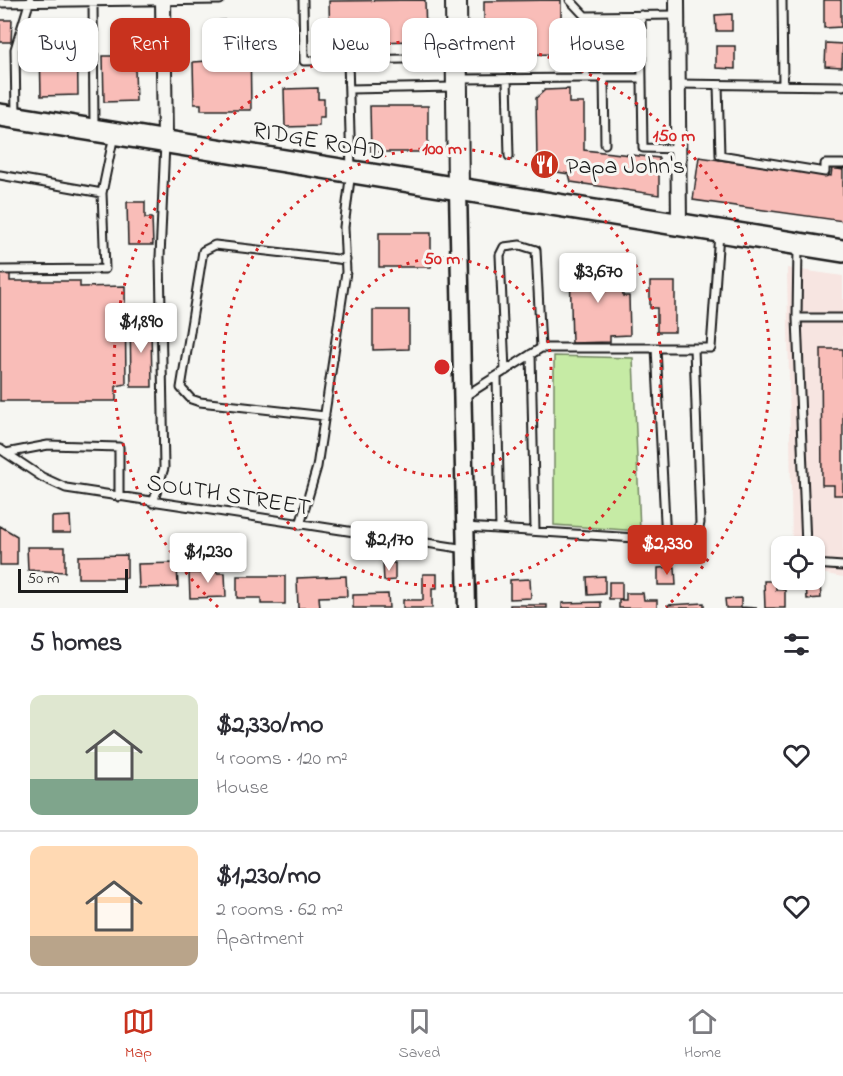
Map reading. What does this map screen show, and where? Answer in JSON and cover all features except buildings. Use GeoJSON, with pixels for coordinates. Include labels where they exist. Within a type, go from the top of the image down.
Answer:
{"type":"FeatureCollection","features":[{"type":"Feature","properties":{"kind":"main road"},"geometry":{"type":"LineString","coordinates":[[456,0],[456,18]]}},
{"type":"Feature","properties":{"kind":"main road"},"geometry":{"type":"LineString","coordinates":[[457,72],[458,190]]}},
{"type":"Feature","properties":{"kind":"main road","name":"RIDGE ROAD"},"geometry":{"type":"LineString","coordinates":[[8,117],[165,140],[458,190],[843,251]]}},
{"type":"Feature","properties":{"kind":"street"},"geometry":{"type":"LineString","coordinates":[[676,0],[679,225]]}},
{"type":"Feature","properties":{"kind":"street"},"geometry":{"type":"LineString","coordinates":[[163,1],[165,140]]}},
{"type":"Feature","properties":{"kind":"street"},"geometry":{"type":"LineString","coordinates":[[458,190],[467,608]]}},
{"type":"Feature","properties":{"kind":"lane"},"geometry":{"type":"LineString","coordinates":[[0,3],[220,0]]}},
{"type":"Feature","properties":{"kind":"lane"},"geometry":{"type":"LineString","coordinates":[[303,0],[304,61],[311,61]]}},
{"type":"Feature","properties":{"kind":"lane"},"geometry":{"type":"LineString","coordinates":[[570,0],[585,16],[586,78]]}},
{"type":"Feature","properties":{"kind":"lane"},"geometry":{"type":"LineString","coordinates":[[782,0],[783,85]]}},
{"type":"Feature","properties":{"kind":"lane"},"geometry":{"type":"LineString","coordinates":[[8,117],[15,49],[30,1]]}},
{"type":"Feature","properties":{"kind":"lane"},"geometry":{"type":"LineString","coordinates":[[0,270],[105,269],[102,193],[104,131],[93,2]]}},
{"type":"Feature","properties":{"kind":"lane"},"geometry":{"type":"LineString","coordinates":[[641,15],[643,148],[678,149]]}},
{"type":"Feature","properties":{"kind":"lane"},"geometry":{"type":"LineString","coordinates":[[585,16],[677,15]]}},
{"type":"Feature","properties":{"kind":"lane"},"geometry":{"type":"LineString","coordinates":[[300,525],[317,467],[346,260],[344,227],[351,171],[348,72]]}},
{"type":"Feature","properties":{"kind":"lane"},"geometry":{"type":"LineString","coordinates":[[604,78],[605,144]]}},
{"type":"Feature","properties":{"kind":"lane"},"geometry":{"type":"LineString","coordinates":[[349,89],[507,79],[641,78]]}},
{"type":"Feature","properties":{"kind":"lane"},"geometry":{"type":"LineString","coordinates":[[507,79],[509,156]]}},
{"type":"Feature","properties":{"kind":"lane"},"geometry":{"type":"LineString","coordinates":[[677,84],[843,86]]}},
{"type":"Feature","properties":{"kind":"lane"},"geometry":{"type":"LineString","coordinates":[[718,85],[720,155],[825,172],[825,164],[843,164]]}},
{"type":"Feature","properties":{"kind":"lane"},"geometry":{"type":"LineString","coordinates":[[153,503],[164,468],[160,257],[165,140]]}},
{"type":"Feature","properties":{"kind":"lane"},"geometry":{"type":"LineString","coordinates":[[0,175],[102,193]]}},
{"type":"Feature","properties":{"kind":"lane"},"geometry":{"type":"LineString","coordinates":[[463,398],[541,348],[711,348],[719,231]]}},
{"type":"Feature","properties":{"kind":"lane"},"geometry":{"type":"LineString","coordinates":[[798,244],[797,318],[806,536]]}},
{"type":"Feature","properties":{"kind":"lane"},"geometry":{"type":"LineString","coordinates":[[325,416],[200,402],[191,399],[181,388],[204,251],[207,248],[215,245],[346,260]]}},
{"type":"Feature","properties":{"kind":"lane"},"geometry":{"type":"LineString","coordinates":[[506,371],[500,255],[504,247],[520,245],[536,250],[541,348]]}},
{"type":"Feature","properties":{"kind":"lane"},"geometry":{"type":"LineString","coordinates":[[797,318],[843,318]]}},
{"type":"Feature","properties":{"kind":"lane"},"geometry":{"type":"LineString","coordinates":[[656,348],[666,540]]}},
{"type":"Feature","properties":{"kind":"lane"},"geometry":{"type":"LineString","coordinates":[[465,527],[666,540],[691,540],[697,536],[700,523],[694,348]]}},
{"type":"Feature","properties":{"kind":"lane"},"geometry":{"type":"LineString","coordinates":[[531,354],[535,530]]}},
{"type":"Feature","properties":{"kind":"lane"},"geometry":{"type":"LineString","coordinates":[[497,376],[500,529]]}},
{"type":"Feature","properties":{"kind":"lane"},"geometry":{"type":"LineString","coordinates":[[3,451],[48,445],[118,447],[119,497]]}},
{"type":"Feature","properties":{"kind":"lane","name":"SOUTH STREET"},"geometry":{"type":"LineString","coordinates":[[3,451],[42,477],[66,488],[466,549]]}},
{"type":"Feature","properties":{"kind":"lane"},"geometry":{"type":"LineString","coordinates":[[825,565],[843,566]]}},
{"type":"Feature","properties":{"kind":"shaded area"},"geometry":{"type":"Polygon","coordinates":[[[787,268],[843,276],[843,577],[825,574],[825,536],[792,536],[787,268]]]}},
{"type":"Feature","properties":{"kind":"green space"},"geometry":{"type":"Polygon","coordinates":[[[554,356],[633,358],[640,531],[554,525],[554,356]]]}},
{"type":"Feature","properties":{"kind":"place","name":"Papa John's"},"geometry":{"type":"Point","coordinates":[545,165]}}]}
